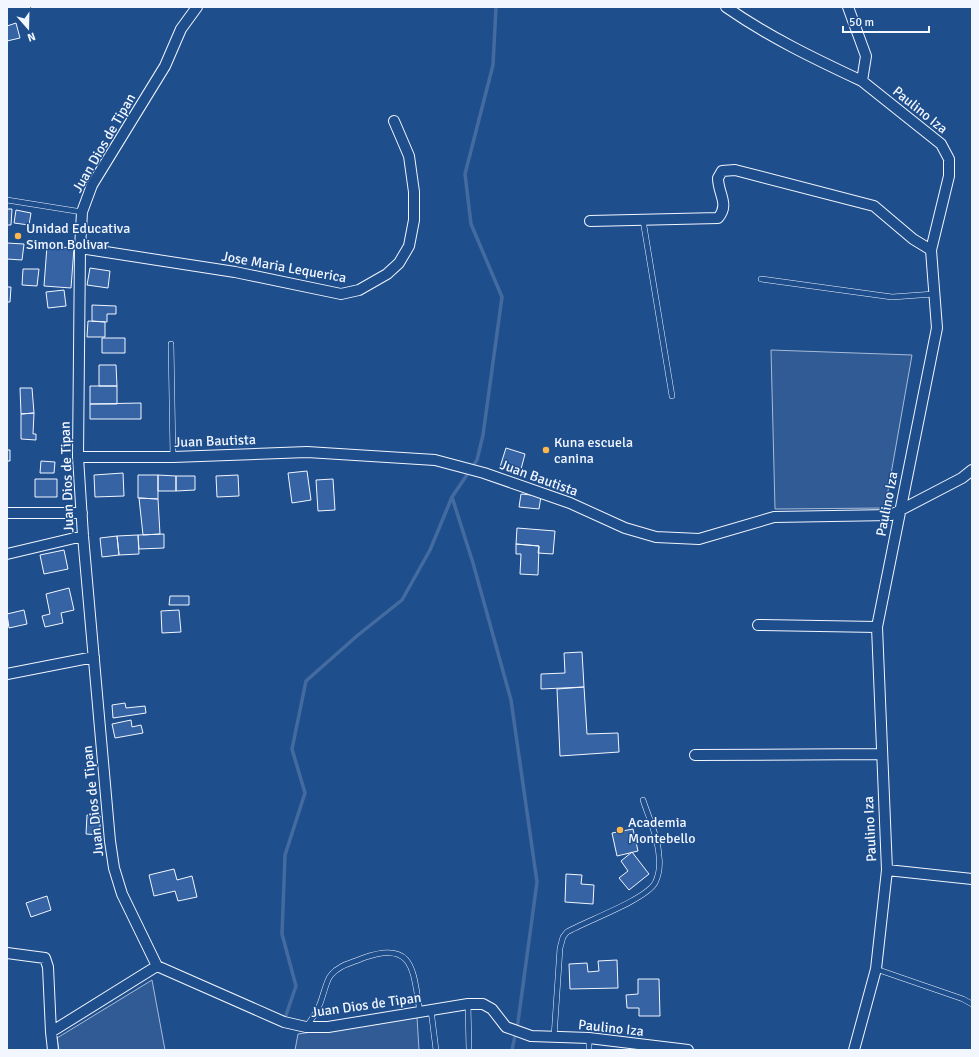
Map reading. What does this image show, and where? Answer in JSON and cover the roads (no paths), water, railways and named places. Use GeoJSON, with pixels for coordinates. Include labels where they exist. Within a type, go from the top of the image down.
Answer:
{"type":"FeatureCollection","features":[{"type":"Feature","properties":{"kind":"street","name":"Juan Dios de Tipan"},"geometry":{"type":"LineString","coordinates":[[197,7],[181,29],[165,66],[92,186],[82,212],[80,248],[78,457],[83,536],[110,841],[114,868],[122,894],[157,966],[284,1022],[306,1027],[328,1027],[468,1004],[483,1004],[492,1009],[506,1027],[531,1036]]}},
{"type":"Feature","properties":{"kind":"street","name":"Paulino Iza"},"geometry":{"type":"LineString","coordinates":[[726,7],[756,28],[801,53],[862,81],[941,144],[949,159],[949,176],[931,250],[937,328],[877,628],[881,754],[887,870],[876,969],[854,1050]]}},
{"type":"Feature","properties":{"kind":"street"},"geometry":{"type":"LineString","coordinates":[[848,7],[860,35],[866,56],[862,81]]}},
{"type":"Feature","properties":{"kind":"street","name":"Jose Maria Lequerica"},"geometry":{"type":"LineString","coordinates":[[80,248],[235,272],[341,294],[359,290],[387,274],[399,264],[409,246],[414,220],[414,192],[409,156],[394,121]]}},
{"type":"Feature","properties":{"kind":"street"},"geometry":{"type":"LineString","coordinates":[[590,221],[718,218],[724,211],[724,205],[718,178],[722,171],[735,170],[874,206],[913,239],[931,250]]}},
{"type":"Feature","properties":{"kind":"street","name":"Juan Bautista"},"geometry":{"type":"LineString","coordinates":[[78,457],[173,457],[307,452],[435,460],[484,473],[570,503],[625,528],[656,537],[699,539],[774,517],[891,515],[900,512],[929,494],[962,478],[972,470]]}},
{"type":"Feature","properties":{"kind":"street"},"geometry":{"type":"LineString","coordinates":[[7,513],[82,513]]}},
{"type":"Feature","properties":{"kind":"street"},"geometry":{"type":"LineString","coordinates":[[7,554],[83,536]]}},
{"type":"Feature","properties":{"kind":"street"},"geometry":{"type":"LineString","coordinates":[[758,625],[877,628]]}},
{"type":"Feature","properties":{"kind":"street"},"geometry":{"type":"LineString","coordinates":[[7,674],[94,657]]}},
{"type":"Feature","properties":{"kind":"street"},"geometry":{"type":"LineString","coordinates":[[695,755],[881,754]]}},
{"type":"Feature","properties":{"kind":"street"},"geometry":{"type":"LineString","coordinates":[[887,870],[972,879]]}},
{"type":"Feature","properties":{"kind":"street"},"geometry":{"type":"LineString","coordinates":[[7,953],[45,958],[48,967],[53,1050]]}},
{"type":"Feature","properties":{"kind":"street"},"geometry":{"type":"LineString","coordinates":[[51,1032],[157,966]]}},
{"type":"Feature","properties":{"kind":"street","name":"Paulino Iza"},"geometry":{"type":"LineString","coordinates":[[531,1036],[589,1038],[688,1050]]}},
{"type":"Feature","properties":{"kind":"lane"},"geometry":{"type":"LineString","coordinates":[[7,200],[82,212]]}},
{"type":"Feature","properties":{"kind":"lane"},"geometry":{"type":"LineString","coordinates":[[643,220],[672,396]]}},
{"type":"Feature","properties":{"kind":"lane"},"geometry":{"type":"LineString","coordinates":[[761,279],[892,297],[934,294]]}},
{"type":"Feature","properties":{"kind":"lane"},"geometry":{"type":"LineString","coordinates":[[171,344],[173,457]]}},
{"type":"Feature","properties":{"kind":"lane"},"geometry":{"type":"LineString","coordinates":[[554,1037],[560,948],[563,937],[567,932],[642,895],[655,883],[658,873],[658,845],[644,800]]}},
{"type":"Feature","properties":{"kind":"lane"},"geometry":{"type":"LineString","coordinates":[[306,1027],[319,1008],[329,976],[339,968],[378,953],[396,953],[403,955],[410,967],[420,1012]]}},
{"type":"Feature","properties":{"kind":"lane"},"geometry":{"type":"LineString","coordinates":[[876,969],[972,1004]]}},
{"type":"Feature","properties":{"kind":"lane"},"geometry":{"type":"LineString","coordinates":[[468,1004],[468,1050]]}},
{"type":"Feature","properties":{"kind":"lane"},"geometry":{"type":"LineString","coordinates":[[431,1010],[436,1050]]}},
{"type":"Feature","properties":{"kind":"lane"},"geometry":{"type":"LineString","coordinates":[[589,1038],[589,1050]]}},
{"type":"Feature","properties":{"kind":"waterway"},"geometry":{"type":"LineString","coordinates":[[496,7],[493,65],[465,174],[471,224],[502,297],[483,435],[477,460],[452,497],[473,563],[511,700],[537,882],[518,1022],[512,1050]]}},
{"type":"Feature","properties":{"kind":"waterway"},"geometry":{"type":"LineString","coordinates":[[284,1021],[296,986],[282,934],[285,855],[305,793],[292,749],[306,681],[358,635],[402,600],[430,550],[452,497]]}},
{"type":"Feature","properties":{"kind":"place","name":"Unidad Educativa Simon Bolivar"},"geometry":{"type":"Point","coordinates":[18,236]}},
{"type":"Feature","properties":{"kind":"place","name":"Kuna escuela canina"},"geometry":{"type":"Point","coordinates":[546,450]}},
{"type":"Feature","properties":{"kind":"place","name":"Academia Montebello"},"geometry":{"type":"Point","coordinates":[620,830]}}]}
